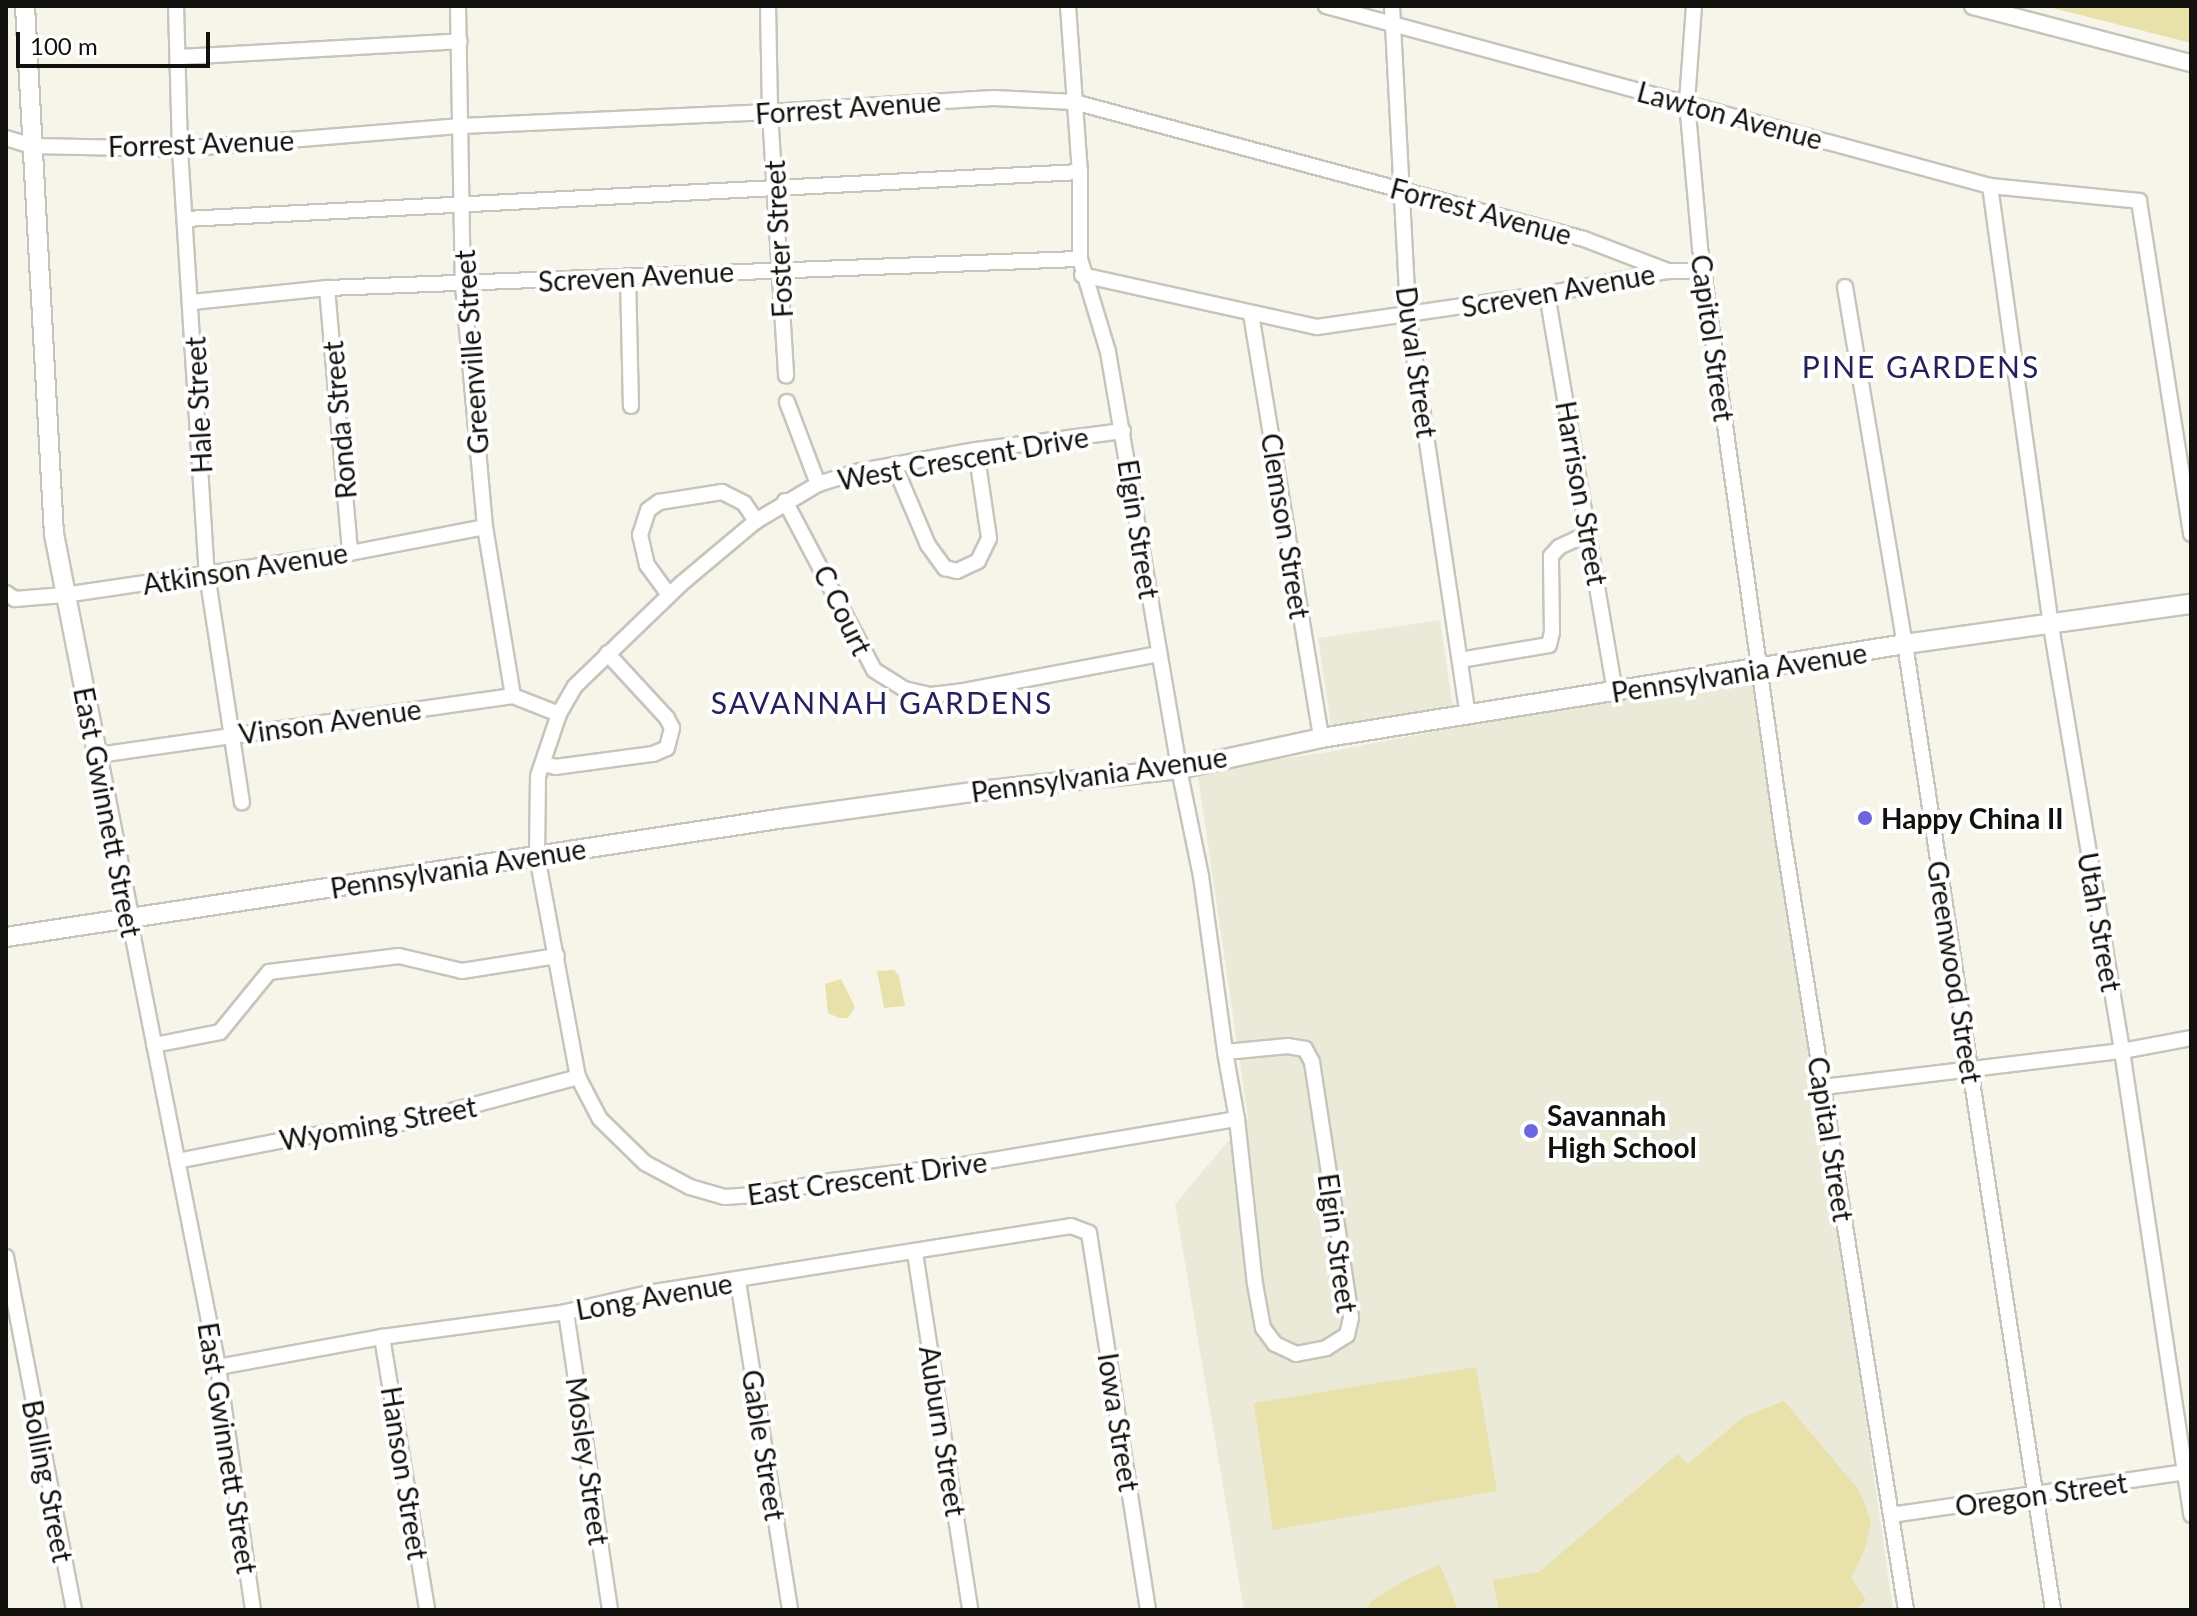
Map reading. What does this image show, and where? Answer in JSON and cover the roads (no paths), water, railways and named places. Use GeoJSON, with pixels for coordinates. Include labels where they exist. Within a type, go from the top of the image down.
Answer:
{"type":"FeatureCollection","features":[{"type":"Feature","properties":{"kind":"main road","name":"East Gwinnett Street"},"geometry":{"type":"LineString","coordinates":[[25,6],[54,534],[129,917]]}},
{"type":"Feature","properties":{"kind":"main road","name":"Pennsylvania Avenue"},"geometry":{"type":"LineString","coordinates":[[6,937],[980,791],[1179,769],[1321,738],[1905,644],[2191,604]]}},
{"type":"Feature","properties":{"kind":"street","name":"Hale Street"},"geometry":{"type":"LineString","coordinates":[[176,6],[180,149],[207,574],[242,802]]}},
{"type":"Feature","properties":{"kind":"street","name":"Greenville Street"},"geometry":{"type":"LineString","coordinates":[[458,6],[463,285],[485,527],[513,696]]}},
{"type":"Feature","properties":{"kind":"street","name":"Foster Street"},"geometry":{"type":"LineString","coordinates":[[768,6],[770,112],[786,376]]}},
{"type":"Feature","properties":{"kind":"street","name":"Elgin Street"},"geometry":{"type":"LineString","coordinates":[[1068,6],[1080,172],[1081,267],[1108,352],[1179,769],[1210,929],[1225,1052],[1237,1119],[1248,1233],[1263,1328],[1275,1344],[1296,1354],[1326,1348],[1347,1335],[1351,1317],[1312,1062],[1305,1049],[1288,1046],[1225,1052]]}},
{"type":"Feature","properties":{"kind":"street","name":"Lawton Avenue"},"geometry":{"type":"LineString","coordinates":[[1326,6],[1990,186],[2139,201],[2191,534]]}},
{"type":"Feature","properties":{"kind":"street","name":"Duval Street"},"geometry":{"type":"LineString","coordinates":[[1392,6],[1408,315],[1468,716]]}},
{"type":"Feature","properties":{"kind":"street","name":"Capitol Street"},"geometry":{"type":"LineString","coordinates":[[1694,6],[1687,102],[1704,271],[1759,668]]}},
{"type":"Feature","properties":{"kind":"street"},"geometry":{"type":"LineString","coordinates":[[1973,6],[2191,63]]}},
{"type":"Feature","properties":{"kind":"street"},"geometry":{"type":"LineString","coordinates":[[178,57],[460,41]]}},
{"type":"Feature","properties":{"kind":"street","name":"Forrest Avenue"},"geometry":{"type":"LineString","coordinates":[[6,138],[33,146],[180,149],[461,126],[994,98],[1074,102],[1584,239],[1668,271]]}},
{"type":"Feature","properties":{"kind":"street"},"geometry":{"type":"LineString","coordinates":[[186,219],[1080,172]]}},
{"type":"Feature","properties":{"kind":"street","name":"Utah Street"},"geometry":{"type":"LineString","coordinates":[[1990,186],[2051,626],[2122,1051],[2188,1472],[2191,1515]]}},
{"type":"Feature","properties":{"kind":"street","name":"Screven Avenue"},"geometry":{"type":"LineString","coordinates":[[192,302],[327,288],[463,285],[779,268],[1081,267],[1251,314],[1317,327],[1547,294],[1668,271],[1704,271]]}},
{"type":"Feature","properties":{"kind":"street"},"geometry":{"type":"LineString","coordinates":[[628,276],[631,406]]}},
{"type":"Feature","properties":{"kind":"street","name":"Greenwood Street"},"geometry":{"type":"LineString","coordinates":[[1845,287],[1905,644],[2053,1610]]}},
{"type":"Feature","properties":{"kind":"street","name":"Ronda Street"},"geometry":{"type":"LineString","coordinates":[[327,288],[350,553]]}},
{"type":"Feature","properties":{"kind":"street","name":"Harrison Street"},"geometry":{"type":"LineString","coordinates":[[1547,294],[1615,692]]}},
{"type":"Feature","properties":{"kind":"street","name":"Clemson Street"},"geometry":{"type":"LineString","coordinates":[[1251,314],[1321,738]]}},
{"type":"Feature","properties":{"kind":"street"},"geometry":{"type":"LineString","coordinates":[[787,402],[818,484]]}},
{"type":"Feature","properties":{"kind":"street","name":"West Crescent Drive"},"geometry":{"type":"LineString","coordinates":[[537,856],[538,776],[559,714],[575,686],[669,595],[756,521],[818,484],[894,465],[976,450],[1123,431]]}},
{"type":"Feature","properties":{"kind":"street"},"geometry":{"type":"LineString","coordinates":[[894,465],[932,552],[945,568],[957,571],[978,561],[989,538],[976,450]]}},
{"type":"Feature","properties":{"kind":"street"},"geometry":{"type":"LineString","coordinates":[[669,595],[647,565],[640,535],[648,510],[659,502],[722,492],[744,503],[756,521]]}},
{"type":"Feature","properties":{"kind":"street","name":"C Court"},"geometry":{"type":"LineString","coordinates":[[785,501],[874,670],[904,689],[931,695],[963,691],[1159,654]]}},
{"type":"Feature","properties":{"kind":"street","name":"Atkinson Avenue"},"geometry":{"type":"LineString","coordinates":[[6,593],[15,599],[64,595],[350,553],[485,527]]}},
{"type":"Feature","properties":{"kind":"street"},"geometry":{"type":"LineString","coordinates":[[1460,660],[1549,645],[1552,632],[1551,556],[1559,547],[1589,533]]}},
{"type":"Feature","properties":{"kind":"street"},"geometry":{"type":"LineString","coordinates":[[544,764],[555,767],[653,754],[667,748],[672,728],[667,718],[607,653]]}},
{"type":"Feature","properties":{"kind":"street","name":"Capital Street"},"geometry":{"type":"LineString","coordinates":[[1759,668],[1906,1610]]}},
{"type":"Feature","properties":{"kind":"street","name":"Vinson Avenue"},"geometry":{"type":"LineString","coordinates":[[98,755],[513,696],[559,714]]}},
{"type":"Feature","properties":{"kind":"street","name":"East Crescent Drive"},"geometry":{"type":"LineString","coordinates":[[537,856],[578,1077],[600,1119],[645,1163],[690,1187],[725,1197],[964,1165],[1237,1119]]}},
{"type":"Feature","properties":{"kind":"street","name":"East Gwinnett Street"},"geometry":{"type":"LineString","coordinates":[[129,917],[218,1367],[253,1610]]}},
{"type":"Feature","properties":{"kind":"street"},"geometry":{"type":"LineString","coordinates":[[154,1045],[220,1032],[269,972],[380,957],[419,959],[462,971],[557,956]]}},
{"type":"Feature","properties":{"kind":"street"},"geometry":{"type":"LineString","coordinates":[[1823,1087],[2122,1051],[2191,1038]]}},
{"type":"Feature","properties":{"kind":"street","name":"Wyoming Street"},"geometry":{"type":"LineString","coordinates":[[177,1161],[294,1138],[414,1121],[578,1077]]}},
{"type":"Feature","properties":{"kind":"street","name":"Long Avenue"},"geometry":{"type":"LineString","coordinates":[[218,1367],[382,1337],[566,1312],[648,1293],[1071,1226],[1089,1233]]}},
{"type":"Feature","properties":{"kind":"street","name":"Iowa Street"},"geometry":{"type":"LineString","coordinates":[[1089,1233],[1148,1610]]}},
{"type":"Feature","properties":{"kind":"street","name":"Auburn Street"},"geometry":{"type":"LineString","coordinates":[[915,1253],[970,1610]]}},
{"type":"Feature","properties":{"kind":"street","name":"Bolling Street"},"geometry":{"type":"LineString","coordinates":[[6,1257],[7,1281],[74,1610]]}},
{"type":"Feature","properties":{"kind":"street","name":"Gable Street"},"geometry":{"type":"LineString","coordinates":[[738,1281],[790,1610]]}},
{"type":"Feature","properties":{"kind":"street","name":"Mosley Street"},"geometry":{"type":"LineString","coordinates":[[566,1312],[610,1610]]}},
{"type":"Feature","properties":{"kind":"street","name":"Hanson Street"},"geometry":{"type":"LineString","coordinates":[[382,1337],[427,1610]]}},
{"type":"Feature","properties":{"kind":"street","name":"Oregon Street"},"geometry":{"type":"LineString","coordinates":[[1891,1515],[2188,1472]]}},
{"type":"Feature","properties":{"kind":"place","name":"Happy China II"},"geometry":{"type":"Point","coordinates":[1865,818]}},
{"type":"Feature","properties":{"kind":"place","name":"Savannah High School"},"geometry":{"type":"Point","coordinates":[1531,1131]}},
{"type":"Feature","properties":{"kind":"district","name":"PINE GARDENS"},"geometry":{"type":"Point","coordinates":[1921,366]}},
{"type":"Feature","properties":{"kind":"district","name":"SAVANNAH GARDENS"},"geometry":{"type":"Point","coordinates":[882,702]}}]}
